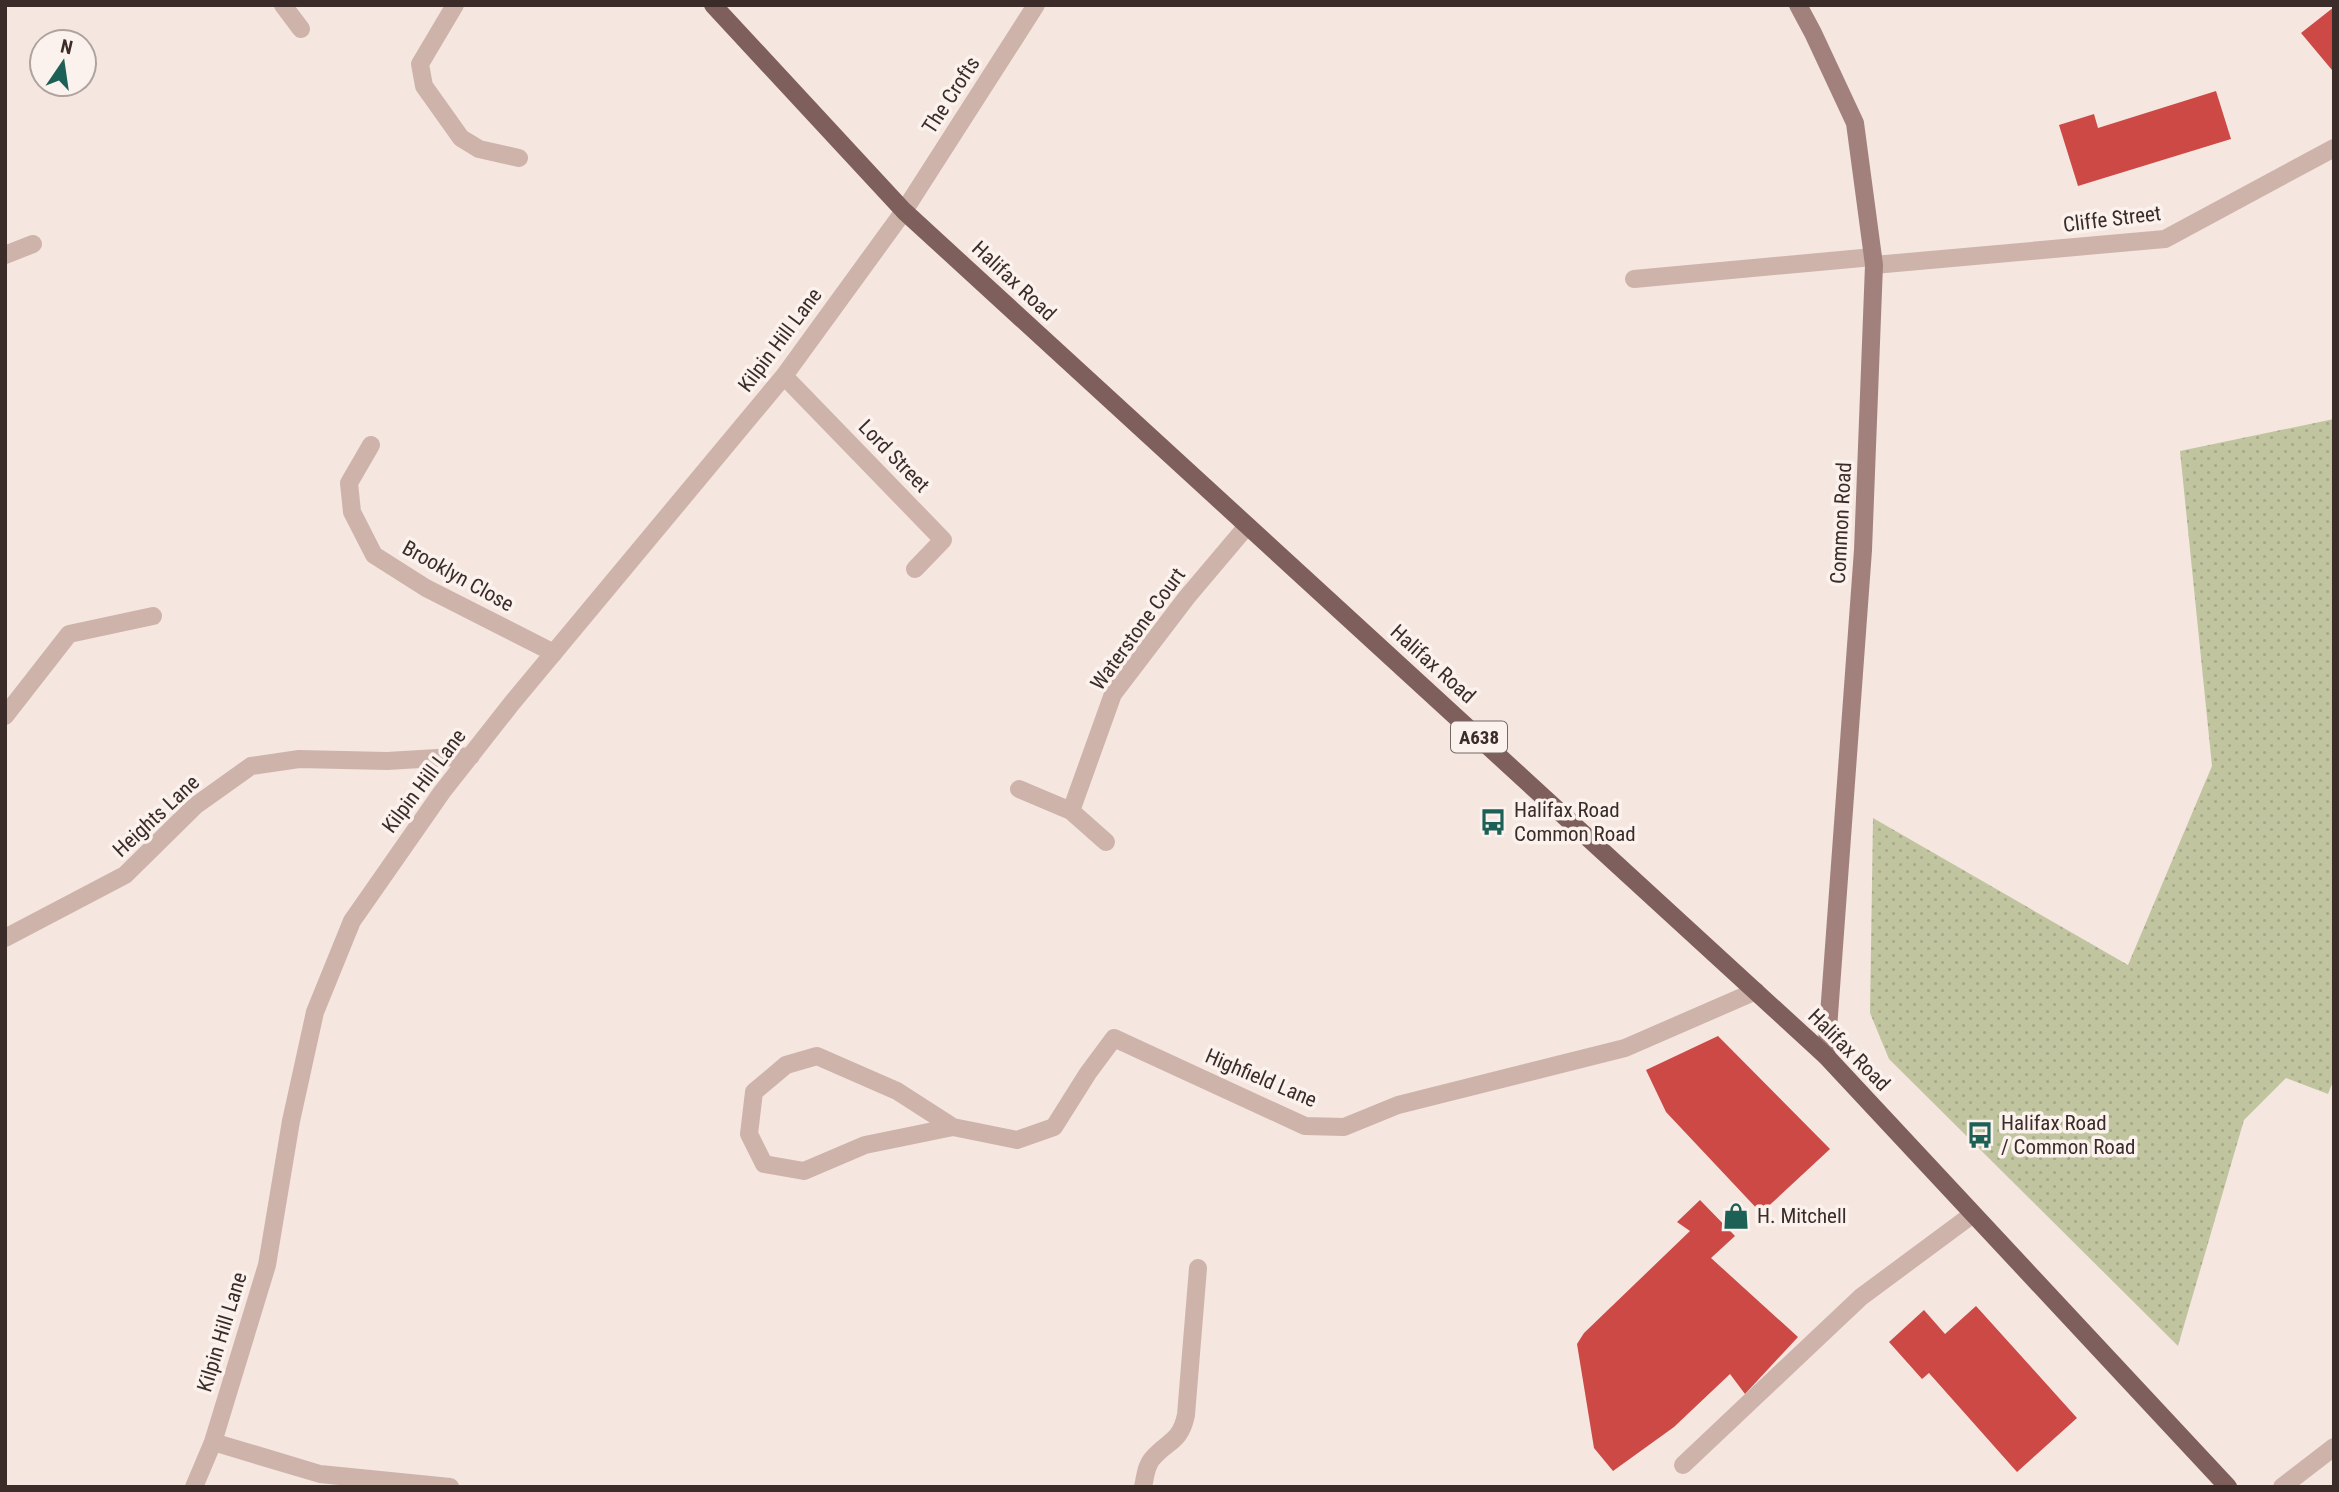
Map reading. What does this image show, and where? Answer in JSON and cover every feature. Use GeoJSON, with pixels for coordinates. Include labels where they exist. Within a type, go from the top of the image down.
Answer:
{"type":"FeatureCollection","features":[{"type":"Feature","properties":{"kind":"main road","name":"Halifax Road"},"geometry":{"type":"LineString","coordinates":[[713,5],[904,211],[1826,1056],[2228,1487]]}},
{"type":"Feature","properties":{"kind":"street"},"geometry":{"type":"LineString","coordinates":[[283,5],[302,29]]}},
{"type":"Feature","properties":{"kind":"street"},"geometry":{"type":"LineString","coordinates":[[455,5],[420,64],[424,86],[461,138],[479,149],[519,158]]}},
{"type":"Feature","properties":{"kind":"street","name":"The Crofts"},"geometry":{"type":"LineString","coordinates":[[904,211],[1036,5]]}},
{"type":"Feature","properties":{"kind":"street","name":"Common Road"},"geometry":{"type":"LineString","coordinates":[[1798,5],[1856,123],[1874,261],[1863,550],[1826,1056]]}},
{"type":"Feature","properties":{"kind":"street","name":"Cliffe Street"},"geometry":{"type":"LineString","coordinates":[[1634,279],[2165,239],[2334,148]]}},
{"type":"Feature","properties":{"kind":"street","name":"Kilpin Hill Lane"},"geometry":{"type":"LineString","coordinates":[[194,1487],[213,1442],[267,1265],[291,1121],[315,1012],[352,921],[442,792],[783,376],[904,211]]}},
{"type":"Feature","properties":{"kind":"street"},"geometry":{"type":"LineString","coordinates":[[5,255],[33,244]]}},
{"type":"Feature","properties":{"kind":"street","name":"Lord Street"},"geometry":{"type":"LineString","coordinates":[[783,376],[943,540],[915,569]]}},
{"type":"Feature","properties":{"kind":"street","name":"Brooklyn Close"},"geometry":{"type":"LineString","coordinates":[[372,445],[349,483],[352,512],[374,555],[426,587],[554,653]]}},
{"type":"Feature","properties":{"kind":"street","name":"Waterstone Court"},"geometry":{"type":"LineString","coordinates":[[1071,811],[1114,694],[1187,597],[1247,526]]}},
{"type":"Feature","properties":{"kind":"street"},"geometry":{"type":"LineString","coordinates":[[5,716],[69,634],[153,615]]}},
{"type":"Feature","properties":{"kind":"street","name":"Heights Lane"},"geometry":{"type":"LineString","coordinates":[[5,938],[125,876],[195,806],[251,766],[299,759],[387,761],[471,756]]}},
{"type":"Feature","properties":{"kind":"street"},"geometry":{"type":"LineString","coordinates":[[1019,789],[1071,811],[1106,842]]}},
{"type":"Feature","properties":{"kind":"street","name":"Highfield Lane"},"geometry":{"type":"LineString","coordinates":[[953,1127],[865,1145],[804,1171],[764,1164],[749,1134],[754,1092],[786,1065],[817,1056],[897,1091],[953,1127],[1017,1140],[1054,1127],[1114,1038],[1305,1126],[1344,1127],[1398,1105],[1625,1048],[1756,991]]}},
{"type":"Feature","properties":{"kind":"street"},"geometry":{"type":"LineString","coordinates":[[1683,1465],[1861,1297],[1973,1214]]}},
{"type":"Feature","properties":{"kind":"street"},"geometry":{"type":"LineString","coordinates":[[1143,1487],[1150,1461],[1180,1436],[1183,1429],[1198,1268]]}},
{"type":"Feature","properties":{"kind":"street"},"geometry":{"type":"LineString","coordinates":[[213,1442],[320,1474],[450,1487]]}},
{"type":"Feature","properties":{"kind":"street"},"geometry":{"type":"LineString","coordinates":[[2282,1487],[2334,1447]]}},
{"type":"Feature","properties":{"kind":"green space"},"geometry":{"type":"Polygon","coordinates":[[[2334,419],[2334,1079],[2328,1094],[2286,1078],[2244,1120],[2178,1346],[1889,1059],[1870,1013],[1873,818],[2128,965],[2212,766],[2180,451],[2334,419]]]}},
{"type":"Feature","properties":{"kind":"building"},"geometry":{"type":"Polygon","coordinates":[[[2334,7],[2334,68],[2332,70],[2301,33],[2334,7]]]}},
{"type":"Feature","properties":{"kind":"building"},"geometry":{"type":"Polygon","coordinates":[[[2216,91],[2231,139],[2078,186],[2059,125],[2094,114],[2098,128],[2216,91]]]}},
{"type":"Feature","properties":{"kind":"building"},"geometry":{"type":"Polygon","coordinates":[[[1718,1036],[1830,1149],[1761,1213],[1666,1112],[1646,1070],[1718,1036]]]}},
{"type":"Feature","properties":{"kind":"building"},"geometry":{"type":"Polygon","coordinates":[[[1700,1200],[1735,1236],[1711,1258],[1798,1337],[1745,1394],[1730,1374],[1674,1427],[1613,1471],[1594,1448],[1577,1344],[1584,1333],[1690,1231],[1677,1222],[1700,1200]]]}},
{"type":"Feature","properties":{"kind":"building"},"geometry":{"type":"Polygon","coordinates":[[[1976,1306],[2077,1418],[2017,1472],[1929,1373],[1922,1379],[1889,1342],[1924,1310],[1945,1334],[1976,1306]]]}},
{"type":"Feature","properties":{"kind":"place","name":"Halifax Road Common Road"},"geometry":{"type":"Point","coordinates":[1493,822]}},
{"type":"Feature","properties":{"kind":"place","name":"Halifax Road / Common Road"},"geometry":{"type":"Point","coordinates":[1980,1135]}},
{"type":"Feature","properties":{"kind":"place","name":"H. Mitchell"},"geometry":{"type":"Point","coordinates":[1736,1216]}}]}
